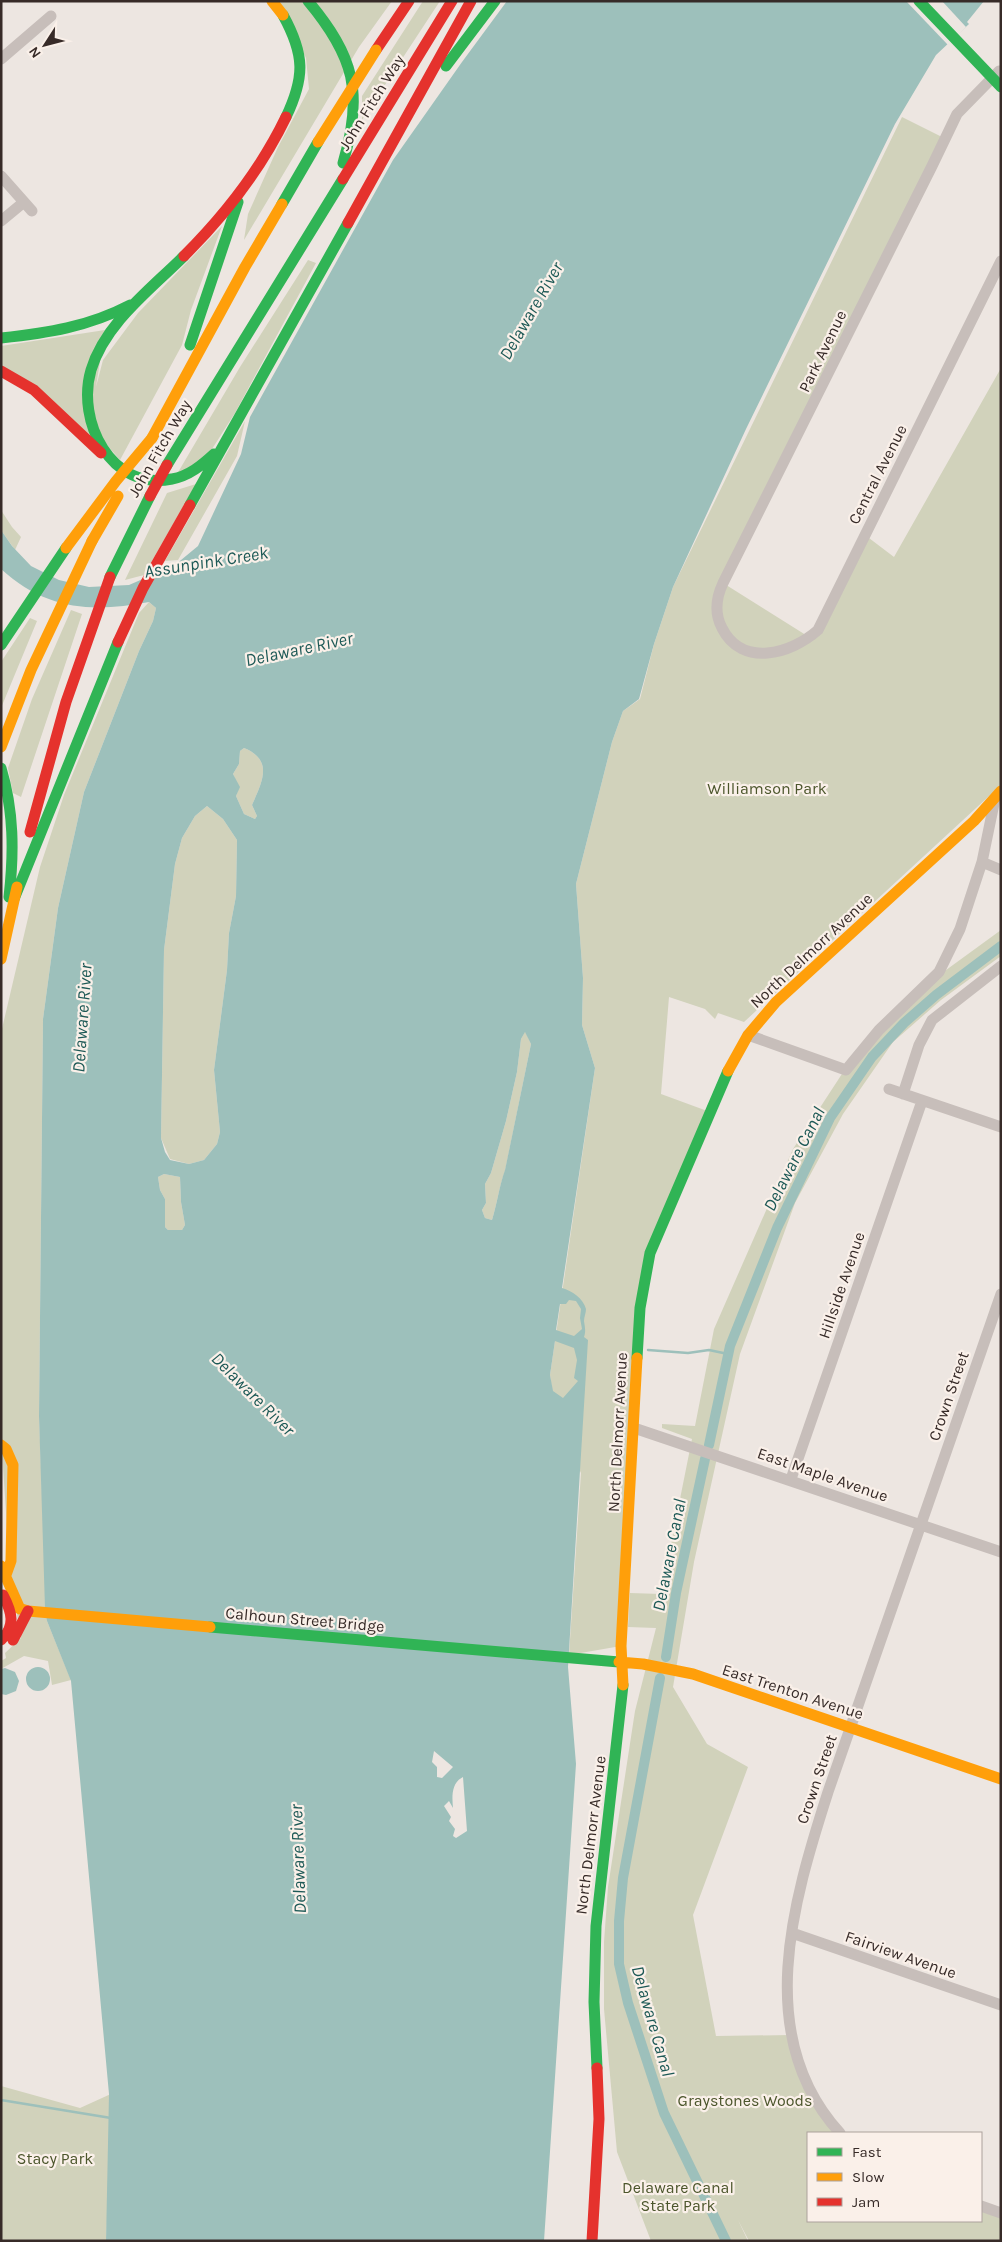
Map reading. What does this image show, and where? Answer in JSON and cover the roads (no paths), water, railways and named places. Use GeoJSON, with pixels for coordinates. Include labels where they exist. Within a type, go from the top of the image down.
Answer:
{"type":"FeatureCollection","features":[{"type":"Feature","properties":{"kind":"main road"},"geometry":{"type":"LineString","coordinates":[[114,463],[96,436],[90,421],[87,386],[91,367],[111,333],[138,300],[188,252],[243,188],[278,134],[299,87],[301,68],[298,47],[282,15],[272,1]]}},
{"type":"Feature","properties":{"kind":"main road"},"geometry":{"type":"LineString","coordinates":[[308,1],[324,19],[338,40],[351,70],[354,108],[351,142],[328,202]]}},
{"type":"Feature","properties":{"kind":"main road"},"geometry":{"type":"LineString","coordinates":[[3,743],[78,566],[154,434],[245,267],[318,142],[376,50],[410,1]]}},
{"type":"Feature","properties":{"kind":"main road","name":"John Fitch Way"},"geometry":{"type":"LineString","coordinates":[[1,957],[45,772],[85,644],[122,550],[167,465],[452,1]]}},
{"type":"Feature","properties":{"kind":"main road"},"geometry":{"type":"LineString","coordinates":[[14,899],[123,630],[143,588],[229,438],[471,1]]}},
{"type":"Feature","properties":{"kind":"main road"},"geometry":{"type":"LineString","coordinates":[[410,113],[495,1]]}},
{"type":"Feature","properties":{"kind":"main road"},"geometry":{"type":"LineString","coordinates":[[919,1],[958,35],[997,74],[1001,88]]}},
{"type":"Feature","properties":{"kind":"main road"},"geometry":{"type":"LineString","coordinates":[[934,1],[958,35]]}},
{"type":"Feature","properties":{"kind":"main road"},"geometry":{"type":"LineString","coordinates":[[1,645],[66,548],[154,434],[200,319],[243,188]]}},
{"type":"Feature","properties":{"kind":"main road"},"geometry":{"type":"LineString","coordinates":[[1,338],[64,331],[85,326],[107,318],[138,300]]}},
{"type":"Feature","properties":{"kind":"main road"},"geometry":{"type":"LineString","coordinates":[[1,371],[34,390],[91,446],[137,477],[152,480],[173,480],[201,467],[229,438]]}},
{"type":"Feature","properties":{"kind":"main road"},"geometry":{"type":"LineString","coordinates":[[1,768],[10,806],[13,841],[10,887],[1,957]]}},
{"type":"Feature","properties":{"kind":"main road","name":"North Delmorr Avenue"},"geometry":{"type":"LineString","coordinates":[[592,2241],[599,2119],[594,2002],[595,1945],[623,1681],[621,1646],[641,1296],[650,1253],[731,1063],[748,1035],[776,1002],[940,852],[998,795]]}},
{"type":"Feature","properties":{"kind":"main road"},"geometry":{"type":"LineString","coordinates":[[1,1445],[6,1449],[12,1465],[11,1561],[4,1571],[29,1610]]}},
{"type":"Feature","properties":{"kind":"main road"},"geometry":{"type":"LineString","coordinates":[[1,1460],[4,1480],[1,1495]]}},
{"type":"Feature","properties":{"kind":"main road"},"geometry":{"type":"LineString","coordinates":[[2,1593],[15,1607],[29,1610]]}},
{"type":"Feature","properties":{"kind":"main road"},"geometry":{"type":"LineString","coordinates":[[1,1640],[7,1634],[12,1619],[11,1612],[2,1593]]}},
{"type":"Feature","properties":{"kind":"main road"},"geometry":{"type":"LineString","coordinates":[[1,1652],[13,1640],[29,1610]]}},
{"type":"Feature","properties":{"kind":"main road","name":"Calhoun Street Bridge"},"geometry":{"type":"LineString","coordinates":[[29,1610],[569,1659]]}},
{"type":"Feature","properties":{"kind":"main road","name":"East Trenton Avenue"},"geometry":{"type":"LineString","coordinates":[[569,1659],[643,1664],[682,1672],[851,1727],[1001,1779]]}},
{"type":"Feature","properties":{"kind":"street"},"geometry":{"type":"LineString","coordinates":[[1,60],[51,16]]}},
{"type":"Feature","properties":{"kind":"street","name":"Park Avenue"},"geometry":{"type":"LineString","coordinates":[[746,651],[729,640],[719,623],[716,605],[718,594],[932,166],[944,138],[957,114],[997,74]]}},
{"type":"Feature","properties":{"kind":"street"},"geometry":{"type":"LineString","coordinates":[[1,176],[32,211]]}},
{"type":"Feature","properties":{"kind":"street"},"geometry":{"type":"LineString","coordinates":[[1,222],[24,202]]}},
{"type":"Feature","properties":{"kind":"street","name":"Central Avenue"},"geometry":{"type":"LineString","coordinates":[[746,651],[767,654],[778,652],[800,644],[818,630],[1001,261]]}},
{"type":"Feature","properties":{"kind":"street"},"geometry":{"type":"LineString","coordinates":[[748,1035],[846,1070],[879,1030],[939,972],[960,929],[982,862],[998,795]]}},
{"type":"Feature","properties":{"kind":"street"},"geometry":{"type":"LineString","coordinates":[[982,862],[1001,870]]}},
{"type":"Feature","properties":{"kind":"street"},"geometry":{"type":"LineString","coordinates":[[903,1094],[918,1045],[932,1020],[1001,966]]}},
{"type":"Feature","properties":{"kind":"street"},"geometry":{"type":"LineString","coordinates":[[889,1089],[1001,1127]]}},
{"type":"Feature","properties":{"kind":"street","name":"Hillside Avenue"},"geometry":{"type":"LineString","coordinates":[[791,1479],[922,1101]]}},
{"type":"Feature","properties":{"kind":"street","name":"Crown Street"},"geometry":{"type":"LineString","coordinates":[[839,2132],[818,2106],[801,2072],[795,2054],[788,2016],[792,1933],[807,1858],[1001,1294]]}},
{"type":"Feature","properties":{"kind":"street","name":"East Maple Avenue"},"geometry":{"type":"LineString","coordinates":[[634,1428],[791,1479],[1001,1552]]}},
{"type":"Feature","properties":{"kind":"street","name":"Fairview Avenue"},"geometry":{"type":"LineString","coordinates":[[792,1933],[1001,2004]]}},
{"type":"Feature","properties":{"kind":"street"},"geometry":{"type":"LineString","coordinates":[[982,2206],[1001,2213]]}},
{"type":"Feature","properties":{"kind":"water"},"geometry":{"type":"Polygon","coordinates":[[[507,1],[984,1],[967,22],[969,24],[936,55],[895,124],[746,429],[673,587],[654,644],[639,699],[623,711],[612,742],[576,884],[583,978],[582,1025],[595,1068],[562,1288],[577,1296],[585,1305],[584,1337],[588,1340],[568,1667],[576,1764],[544,2241],[106,2241],[109,2094],[71,1681],[47,1621],[45,1608],[39,1416],[43,1019],[58,908],[84,792],[139,651],[153,621],[156,608],[149,602],[108,607],[70,605],[35,593],[18,583],[1,569],[1,530],[12,546],[31,566],[59,580],[89,587],[129,585],[175,565],[198,546],[241,454],[250,417],[393,160],[507,1]],[[244,748],[240,751],[239,764],[233,774],[240,787],[236,796],[244,814],[255,819],[257,816],[252,805],[262,780],[262,765],[253,753],[244,748]],[[207,806],[195,816],[182,838],[175,864],[164,950],[161,1138],[165,1152],[170,1160],[189,1164],[204,1160],[217,1144],[220,1132],[214,1070],[227,970],[229,933],[236,896],[237,840],[223,819],[207,806]],[[525,1032],[521,1039],[517,1072],[506,1121],[491,1173],[485,1184],[486,1203],[482,1210],[485,1218],[492,1220],[505,1170],[531,1044],[525,1032]],[[164,1174],[158,1177],[160,1190],[165,1199],[165,1227],[168,1230],[182,1230],[185,1225],[181,1202],[180,1177],[164,1174]],[[569,1300],[566,1304],[560,1304],[556,1330],[574,1336],[582,1329],[581,1309],[576,1301],[569,1300]],[[555,1341],[550,1375],[553,1391],[563,1398],[578,1381],[574,1378],[577,1360],[574,1348],[555,1341]],[[434,1751],[432,1762],[437,1767],[437,1777],[442,1778],[453,1767],[434,1751]],[[463,1777],[456,1783],[453,1795],[453,1808],[449,1801],[444,1806],[451,1817],[449,1821],[455,1829],[453,1836],[456,1838],[467,1831],[463,1777]]]}},
{"type":"Feature","properties":{"kind":"water"},"geometry":{"type":"Polygon","coordinates":[[[38,1667],[47,1670],[50,1679],[47,1688],[38,1691],[29,1688],[26,1679],[29,1670],[38,1667]]]}},
{"type":"Feature","properties":{"kind":"water"},"geometry":{"type":"Polygon","coordinates":[[[5,1668],[15,1672],[19,1681],[16,1691],[6,1695],[1,1694],[1,1669],[5,1668]]]}},
{"type":"Feature","properties":{"kind":"waterway","name":"Delaware Canal"},"geometry":{"type":"LineString","coordinates":[[709,1445],[730,1346],[777,1228],[830,1118],[872,1057],[904,1023],[936,995],[1001,946]]}},
{"type":"Feature","properties":{"kind":"waterway"},"geometry":{"type":"LineString","coordinates":[[648,1350],[688,1353],[709,1350],[728,1354]]}},
{"type":"Feature","properties":{"kind":"waterway","name":"Delaware Canal"},"geometry":{"type":"LineString","coordinates":[[666,1657],[676,1593],[705,1459]]}},
{"type":"Feature","properties":{"kind":"waterway","name":"Delaware Canal"},"geometry":{"type":"LineString","coordinates":[[660,1678],[623,1878],[619,1921],[619,1964],[628,2003],[664,2113],[726,2241]]}},
{"type":"Feature","properties":{"kind":"waterway"},"geometry":{"type":"LineString","coordinates":[[1,2100],[111,2118]]}},
{"type":"Feature","properties":{"kind":"water label","name":"Delaware River"},"geometry":{"type":"Point","coordinates":[531,311]}},
{"type":"Feature","properties":{"kind":"water label","name":"Assunpink Creek"},"geometry":{"type":"Point","coordinates":[206,562]}},
{"type":"Feature","properties":{"kind":"water label","name":"Delaware River"},"geometry":{"type":"Point","coordinates":[299,649]}},
{"type":"Feature","properties":{"kind":"water label","name":"Delaware River"},"geometry":{"type":"Point","coordinates":[82,1018]}},
{"type":"Feature","properties":{"kind":"water label","name":"Delaware River"},"geometry":{"type":"Point","coordinates":[253,1394]}},
{"type":"Feature","properties":{"kind":"water label","name":"Delaware River"},"geometry":{"type":"Point","coordinates":[298,1859]}},
{"type":"Feature","properties":{"kind":"park label","name":"Williamson Park"},"geometry":{"type":"Point","coordinates":[767,788]}},
{"type":"Feature","properties":{"kind":"park label","name":"Graystones Woods"},"geometry":{"type":"Point","coordinates":[745,2100]}},
{"type":"Feature","properties":{"kind":"park label","name":"Stacy Park"},"geometry":{"type":"Point","coordinates":[55,2158]}},
{"type":"Feature","properties":{"kind":"park label","name":"Delaware Canal State Park"},"geometry":{"type":"Point","coordinates":[678,2196]}}]}
